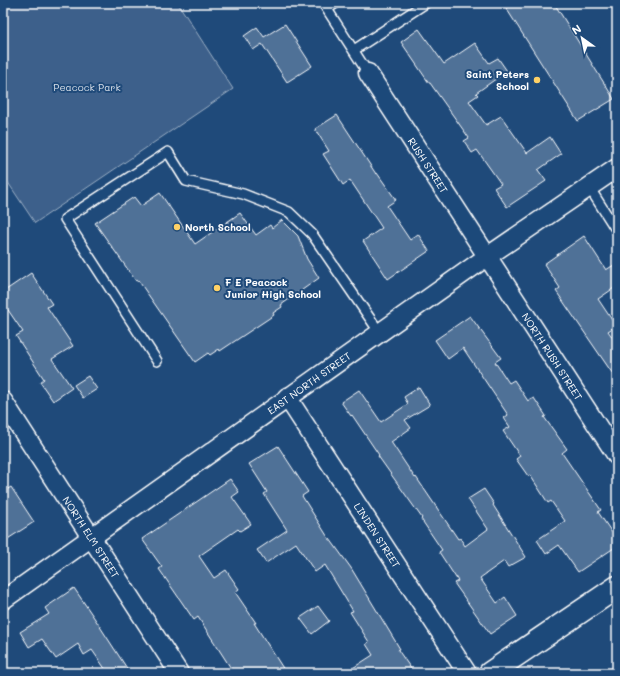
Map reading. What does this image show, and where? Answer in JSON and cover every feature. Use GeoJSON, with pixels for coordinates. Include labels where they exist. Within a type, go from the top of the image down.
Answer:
{"type":"FeatureCollection","features":[{"type":"Feature","properties":{"kind":"street","name":"RUSH STREET"},"geometry":{"type":"LineString","coordinates":[[368,73],[488,256]]}},
{"type":"Feature","properties":{"kind":"street","name":"EAST NORTH STREET"},"geometry":{"type":"LineString","coordinates":[[3,600],[287,397],[488,256],[617,168]]}},
{"type":"Feature","properties":{"kind":"street","name":"NORTH RUSH STREET"},"geometry":{"type":"LineString","coordinates":[[488,256],[617,456]]}},
{"type":"Feature","properties":{"kind":"street","name":"LINDEN STREET"},"geometry":{"type":"LineString","coordinates":[[287,397],[468,673]]}},
{"type":"Feature","properties":{"kind":"street","name":"NORTH ELM STREET"},"geometry":{"type":"LineString","coordinates":[[3,401],[180,673]]}},
{"type":"Feature","properties":{"kind":"street"},"geometry":{"type":"LineString","coordinates":[[490,673],[617,586]]}},
{"type":"Feature","properties":{"kind":"lane"},"geometry":{"type":"LineString","coordinates":[[336,3],[325,6],[368,73]]}},
{"type":"Feature","properties":{"kind":"lane"},"geometry":{"type":"LineString","coordinates":[[354,50],[426,3]]}},
{"type":"Feature","properties":{"kind":"lane"},"geometry":{"type":"LineString","coordinates":[[157,361],[65,219],[168,152],[186,181],[243,194],[289,212],[312,234],[380,332]]}},
{"type":"Feature","properties":{"kind":"lane"},"geometry":{"type":"LineString","coordinates":[[589,187],[617,231]]}},
{"type":"Feature","properties":{"kind":"green space","name":"Peacock Park"},"geometry":{"type":"Polygon","coordinates":[[[3,3],[182,3],[179,5],[233,89],[35,223],[3,175],[3,3]]]}},
{"type":"Feature","properties":{"kind":"building"},"geometry":{"type":"Polygon","coordinates":[[[514,3],[554,3],[614,99],[578,121],[506,8],[514,3]]]}},
{"type":"Feature","properties":{"kind":"building"},"geometry":{"type":"Polygon","coordinates":[[[285,24],[312,66],[287,82],[262,44],[253,50],[244,36],[257,27],[264,37],[285,24]]]}},
{"type":"Feature","properties":{"kind":"building"},"geometry":{"type":"Polygon","coordinates":[[[419,29],[444,64],[475,43],[489,63],[498,58],[507,71],[476,93],[478,95],[469,101],[486,125],[501,116],[527,153],[550,137],[561,154],[538,170],[546,181],[507,207],[494,188],[501,184],[477,150],[472,153],[464,141],[469,138],[401,42],[419,29]]]}},
{"type":"Feature","properties":{"kind":"building"},"geometry":{"type":"Polygon","coordinates":[[[337,115],[376,174],[377,173],[396,200],[387,206],[410,240],[418,234],[429,251],[388,279],[363,241],[382,228],[350,180],[343,185],[323,154],[329,151],[315,129],[337,115]]]}},
{"type":"Feature","properties":{"kind":"building"},"geometry":{"type":"Polygon","coordinates":[[[160,193],[195,244],[240,213],[256,235],[270,225],[272,228],[282,220],[298,236],[307,259],[319,278],[281,305],[282,307],[273,313],[274,315],[220,351],[219,349],[210,355],[208,353],[195,362],[138,280],[136,281],[95,223],[134,197],[141,206],[160,193]]]}},
{"type":"Feature","properties":{"kind":"building"},"geometry":{"type":"Polygon","coordinates":[[[584,236],[606,270],[617,263],[617,286],[598,299],[616,326],[608,331],[617,344],[617,380],[556,291],[560,288],[544,264],[584,236]]]}},
{"type":"Feature","properties":{"kind":"building"},"geometry":{"type":"Polygon","coordinates":[[[31,273],[52,304],[47,307],[73,346],[52,359],[72,388],[53,401],[40,382],[44,379],[16,336],[23,332],[8,310],[3,313],[3,292],[31,273]]]}},
{"type":"Feature","properties":{"kind":"building"},"geometry":{"type":"Polygon","coordinates":[[[470,316],[501,358],[495,362],[509,383],[514,380],[528,401],[534,398],[546,416],[544,417],[567,449],[562,453],[601,510],[598,512],[617,540],[617,546],[578,572],[559,545],[546,554],[537,540],[565,521],[551,501],[548,503],[530,475],[528,476],[516,459],[520,456],[503,431],[510,427],[504,418],[508,415],[463,348],[448,359],[435,340],[470,316]]]}},
{"type":"Feature","properties":{"kind":"building"},"geometry":{"type":"Polygon","coordinates":[[[88,376],[97,389],[83,398],[74,385],[88,376]]]}},
{"type":"Feature","properties":{"kind":"building"},"geometry":{"type":"Polygon","coordinates":[[[419,387],[430,405],[405,420],[411,428],[391,442],[458,539],[460,538],[465,546],[488,529],[468,499],[484,489],[526,557],[508,567],[504,561],[480,578],[497,603],[505,597],[517,616],[490,634],[454,583],[458,581],[439,552],[442,550],[421,519],[422,518],[378,456],[379,455],[352,415],[351,416],[341,402],[359,390],[381,422],[408,404],[404,397],[419,387]]]}},
{"type":"Feature","properties":{"kind":"building"},"geometry":{"type":"Polygon","coordinates":[[[278,446],[308,492],[302,496],[329,539],[351,568],[400,649],[398,650],[414,673],[345,673],[373,655],[366,644],[369,642],[350,612],[353,611],[325,565],[315,572],[296,543],[266,563],[257,550],[287,530],[264,494],[267,492],[249,464],[278,446]]]}},
{"type":"Feature","properties":{"kind":"building"},"geometry":{"type":"Polygon","coordinates":[[[230,479],[239,492],[232,497],[251,524],[240,531],[238,529],[199,556],[214,578],[226,570],[239,589],[235,592],[256,623],[254,623],[286,673],[234,673],[198,617],[194,620],[159,569],[162,567],[142,539],[230,479]]]}},
{"type":"Feature","properties":{"kind":"building"},"geometry":{"type":"Polygon","coordinates":[[[11,487],[34,522],[3,542],[3,492],[11,487]]]}},
{"type":"Feature","properties":{"kind":"building"},"geometry":{"type":"Polygon","coordinates":[[[74,588],[130,673],[108,673],[92,650],[84,655],[78,644],[56,659],[42,639],[29,647],[20,632],[49,614],[45,608],[74,588]]]}},
{"type":"Feature","properties":{"kind":"building"},"geometry":{"type":"Polygon","coordinates":[[[318,606],[329,621],[312,634],[300,618],[318,606]]]}},
{"type":"Feature","properties":{"kind":"place","name":"Saint Peters School"},"geometry":{"type":"Point","coordinates":[537,80]}},
{"type":"Feature","properties":{"kind":"place","name":"North School"},"geometry":{"type":"Point","coordinates":[177,227]}},
{"type":"Feature","properties":{"kind":"place","name":"F E Peacock Junior High School"},"geometry":{"type":"Point","coordinates":[217,288]}}]}
